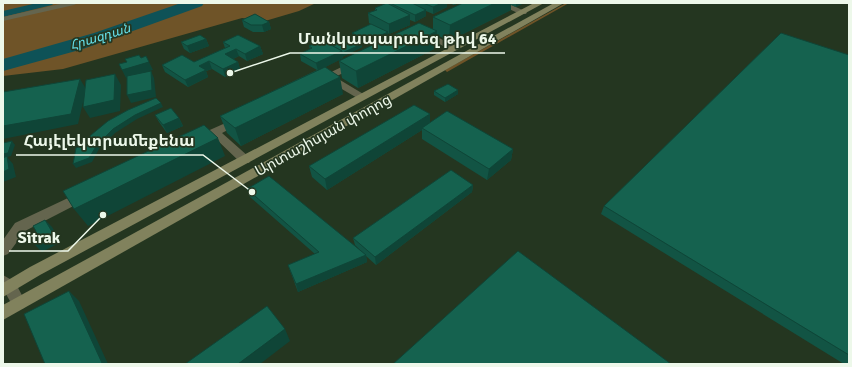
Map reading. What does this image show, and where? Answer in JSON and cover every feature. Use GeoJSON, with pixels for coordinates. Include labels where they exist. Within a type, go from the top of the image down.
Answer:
{"type":"FeatureCollection","features":[{"type":"Feature","properties":{"kind":"main road","name":"Արտաշիսյան փողոց"},"geometry":{"type":"LineString","coordinates":[[5,286],[540,3]]}},
{"type":"Feature","properties":{"kind":"main road","name":"Արտաշիսյան փողոց"},"geometry":{"type":"LineString","coordinates":[[3,313],[560,3]]}},
{"type":"Feature","properties":{"kind":"street"},"geometry":{"type":"LineString","coordinates":[[3,19],[74,3]]}},
{"type":"Feature","properties":{"kind":"street"},"geometry":{"type":"LineString","coordinates":[[500,3],[523,12]]}},
{"type":"Feature","properties":{"kind":"street"},"geometry":{"type":"LineString","coordinates":[[433,26],[417,34],[455,48]]}},
{"type":"Feature","properties":{"kind":"street"},"geometry":{"type":"LineString","coordinates":[[308,87],[364,60]]}},
{"type":"Feature","properties":{"kind":"street"},"geometry":{"type":"LineString","coordinates":[[328,77],[362,98]]}},
{"type":"Feature","properties":{"kind":"street"},"geometry":{"type":"LineString","coordinates":[[187,145],[248,116]]}},
{"type":"Feature","properties":{"kind":"street"},"geometry":{"type":"LineString","coordinates":[[215,132],[245,160]]}},
{"type":"Feature","properties":{"kind":"street"},"geometry":{"type":"LineString","coordinates":[[3,250],[20,226],[96,189]]}},
{"type":"Feature","properties":{"kind":"street"},"geometry":{"type":"LineString","coordinates":[[5,286],[19,303]]}},
{"type":"Feature","properties":{"kind":"shaded area"},"geometry":{"type":"Polygon","coordinates":[[[3,3],[316,3],[299,11],[265,21],[242,18],[63,69],[3,76],[3,3]]]}},
{"type":"Feature","properties":{"kind":"shaded area"},"geometry":{"type":"Polygon","coordinates":[[[566,3],[569,3],[447,72],[445,70],[566,3]]]}},
{"type":"Feature","properties":{"kind":"building"},"geometry":{"type":"Polygon","coordinates":[[[387,3],[410,15],[389,24],[368,13],[377,10],[375,8],[387,3]]]}},
{"type":"Feature","properties":{"kind":"building"},"geometry":{"type":"Polygon","coordinates":[[[390,3],[412,3],[426,10],[415,15],[390,3]]]}},
{"type":"Feature","properties":{"kind":"building"},"geometry":{"type":"Polygon","coordinates":[[[423,3],[442,3],[433,7],[423,3]]]}},
{"type":"Feature","properties":{"kind":"building"},"geometry":{"type":"Polygon","coordinates":[[[463,3],[495,3],[450,25],[433,17],[463,3]]]}},
{"type":"Feature","properties":{"kind":"building"},"geometry":{"type":"Polygon","coordinates":[[[255,14],[269,22],[262,25],[251,25],[242,20],[255,14]]]}},
{"type":"Feature","properties":{"kind":"building"},"geometry":{"type":"Polygon","coordinates":[[[419,23],[437,31],[356,71],[339,61],[419,23]]]}},
{"type":"Feature","properties":{"kind":"building"},"geometry":{"type":"Polygon","coordinates":[[[371,24],[388,32],[368,41],[352,33],[371,24]]]}},
{"type":"Feature","properties":{"kind":"building"},"geometry":{"type":"Polygon","coordinates":[[[781,33],[849,55],[849,355],[604,206],[781,33]]]}},
{"type":"Feature","properties":{"kind":"building"},"geometry":{"type":"Polygon","coordinates":[[[200,35],[206,39],[187,46],[181,42],[200,35]]]}},
{"type":"Feature","properties":{"kind":"building"},"geometry":{"type":"Polygon","coordinates":[[[238,35],[260,46],[245,54],[236,49],[225,54],[238,62],[223,69],[209,61],[199,66],[206,70],[185,80],[162,65],[182,55],[194,62],[230,46],[223,42],[238,35]]]}},
{"type":"Feature","properties":{"kind":"building"},"geometry":{"type":"Polygon","coordinates":[[[343,35],[346,37],[348,36],[362,44],[342,53],[342,51],[326,43],[343,35]]]}},
{"type":"Feature","properties":{"kind":"building"},"geometry":{"type":"Polygon","coordinates":[[[322,40],[342,51],[316,63],[300,54],[312,48],[309,46],[322,40]]]}},
{"type":"Feature","properties":{"kind":"building"},"geometry":{"type":"Polygon","coordinates":[[[139,55],[141,58],[146,56],[149,62],[122,70],[119,64],[127,62],[125,59],[139,55]]]}},
{"type":"Feature","properties":{"kind":"building"},"geometry":{"type":"Polygon","coordinates":[[[325,67],[340,77],[235,128],[220,116],[325,67]]]}},
{"type":"Feature","properties":{"kind":"building"},"geometry":{"type":"Polygon","coordinates":[[[151,71],[152,90],[127,95],[127,76],[151,71]]]}},
{"type":"Feature","properties":{"kind":"building"},"geometry":{"type":"Polygon","coordinates":[[[115,74],[114,100],[83,107],[86,80],[115,74]]]}},
{"type":"Feature","properties":{"kind":"building"},"geometry":{"type":"Polygon","coordinates":[[[80,79],[71,114],[3,126],[3,92],[80,79]]]}},
{"type":"Feature","properties":{"kind":"building"},"geometry":{"type":"Polygon","coordinates":[[[448,84],[458,90],[445,98],[434,91],[448,84]]]}},
{"type":"Feature","properties":{"kind":"building"},"geometry":{"type":"Polygon","coordinates":[[[156,98],[161,103],[135,115],[113,129],[97,145],[89,158],[73,164],[76,148],[81,146],[91,135],[108,121],[128,110],[156,98]]]}},
{"type":"Feature","properties":{"kind":"building"},"geometry":{"type":"Polygon","coordinates":[[[414,105],[430,114],[325,179],[309,166],[414,105]]]}},
{"type":"Feature","properties":{"kind":"building"},"geometry":{"type":"Polygon","coordinates":[[[171,108],[179,118],[163,125],[155,115],[171,108]]]}},
{"type":"Feature","properties":{"kind":"building"},"geometry":{"type":"Polygon","coordinates":[[[447,111],[513,149],[489,169],[422,128],[447,111]]]}},
{"type":"Feature","properties":{"kind":"building"},"geometry":{"type":"Polygon","coordinates":[[[204,125],[218,138],[74,209],[63,191],[204,125]]]}},
{"type":"Feature","properties":{"kind":"building"},"geometry":{"type":"Polygon","coordinates":[[[12,141],[8,153],[3,154],[3,143],[12,141]]]}},
{"type":"Feature","properties":{"kind":"building"},"geometry":{"type":"Polygon","coordinates":[[[7,156],[9,169],[3,172],[3,158],[7,156]]]}},
{"type":"Feature","properties":{"kind":"building"},"geometry":{"type":"Polygon","coordinates":[[[451,170],[473,185],[375,257],[353,238],[451,170]]]}},
{"type":"Feature","properties":{"kind":"building"},"geometry":{"type":"Polygon","coordinates":[[[269,176],[366,255],[296,284],[288,265],[319,252],[247,189],[269,176]]]}},
{"type":"Feature","properties":{"kind":"building"},"geometry":{"type":"Polygon","coordinates":[[[45,220],[54,235],[35,245],[30,235],[36,231],[33,226],[45,220]]]}},
{"type":"Feature","properties":{"kind":"building"},"geometry":{"type":"Polygon","coordinates":[[[518,251],[671,364],[393,364],[518,251]]]}},
{"type":"Feature","properties":{"kind":"building"},"geometry":{"type":"Polygon","coordinates":[[[69,291],[102,363],[101,364],[45,364],[24,314],[69,291]]]}},
{"type":"Feature","properties":{"kind":"building"},"geometry":{"type":"Polygon","coordinates":[[[267,306],[285,329],[238,364],[185,364],[267,306]]]}},
{"type":"Feature","properties":{"kind":"waterway"},"geometry":{"type":"LineString","coordinates":[[3,14],[49,3]]}},
{"type":"Feature","properties":{"kind":"waterway","name":"Հրազդան"},"geometry":{"type":"LineString","coordinates":[[3,65],[100,37],[196,3]]}},
{"type":"Feature","properties":{"kind":"place","name":"Մանկապարտեզ թիվ 64"},"geometry":{"type":"Point","coordinates":[230,73]}},
{"type":"Feature","properties":{"kind":"place","name":"Հայէլեկտրամեքենա"},"geometry":{"type":"Point","coordinates":[252,192]}},
{"type":"Feature","properties":{"kind":"place","name":"Sitrak"},"geometry":{"type":"Point","coordinates":[103,215]}}]}
